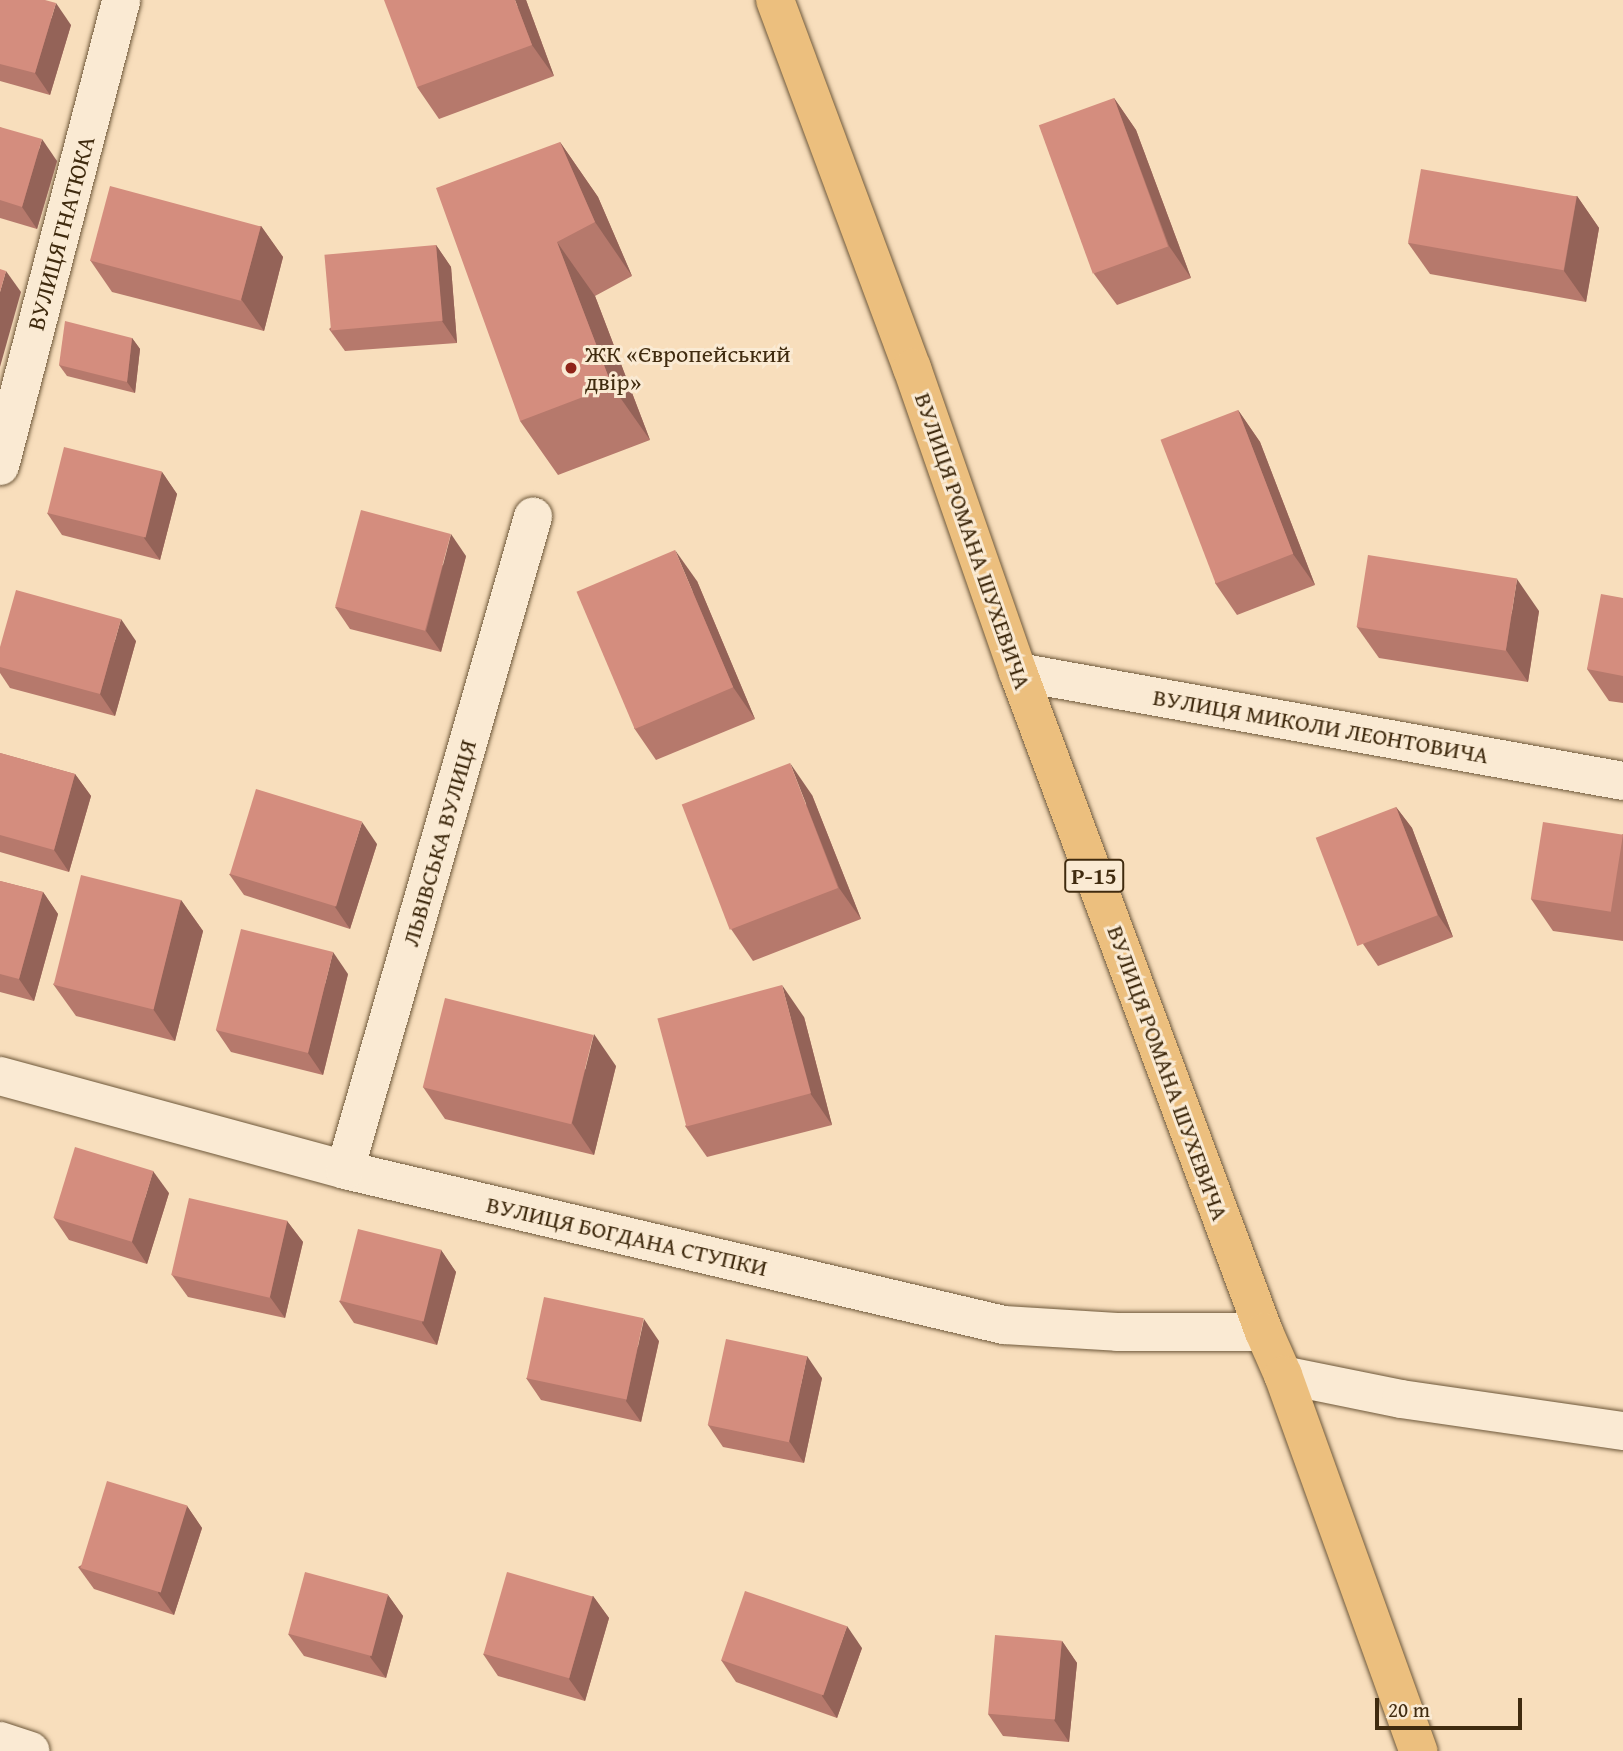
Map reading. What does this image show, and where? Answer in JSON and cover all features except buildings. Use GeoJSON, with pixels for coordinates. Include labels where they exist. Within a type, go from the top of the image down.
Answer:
{"type":"FeatureCollection","features":[{"type":"Feature","properties":{"kind":"main road","name":"ВУЛИЦЯ РОМАНА ШУХЕВИЧА"},"geometry":{"type":"LineString","coordinates":[[775,0],[912,368],[1018,672],[1264,1332],[1283,1375],[1418,1751]]}},
{"type":"Feature","properties":{"kind":"street","name":"ВУЛИЦЯ ГНАТЮКА"},"geometry":{"type":"LineString","coordinates":[[0,466],[121,0]]}},
{"type":"Feature","properties":{"kind":"street","name":"ЛЬВІВСЬКА ВУЛИЦЯ"},"geometry":{"type":"LineString","coordinates":[[345,1170],[533,517]]}},
{"type":"Feature","properties":{"kind":"street","name":"ВУЛИЦЯ МИКОЛИ ЛЕОНТОВИЧА"},"geometry":{"type":"LineString","coordinates":[[1018,672],[1623,781]]}},
{"type":"Feature","properties":{"kind":"street","name":"ВУЛИЦЯ БОГДАНА СТУПКИ"},"geometry":{"type":"LineString","coordinates":[[0,1076],[345,1170],[1004,1325],[1116,1332],[1264,1332]]}},
{"type":"Feature","properties":{"kind":"street"},"geometry":{"type":"LineString","coordinates":[[1283,1375],[1401,1399],[1623,1431]]}},
{"type":"Feature","properties":{"kind":"street"},"geometry":{"type":"LineString","coordinates":[[0,1741],[30,1751]]}},
{"type":"Feature","properties":{"kind":"place","name":"ЖК «Європейський двір»"},"geometry":{"type":"Point","coordinates":[571,368]}}]}
